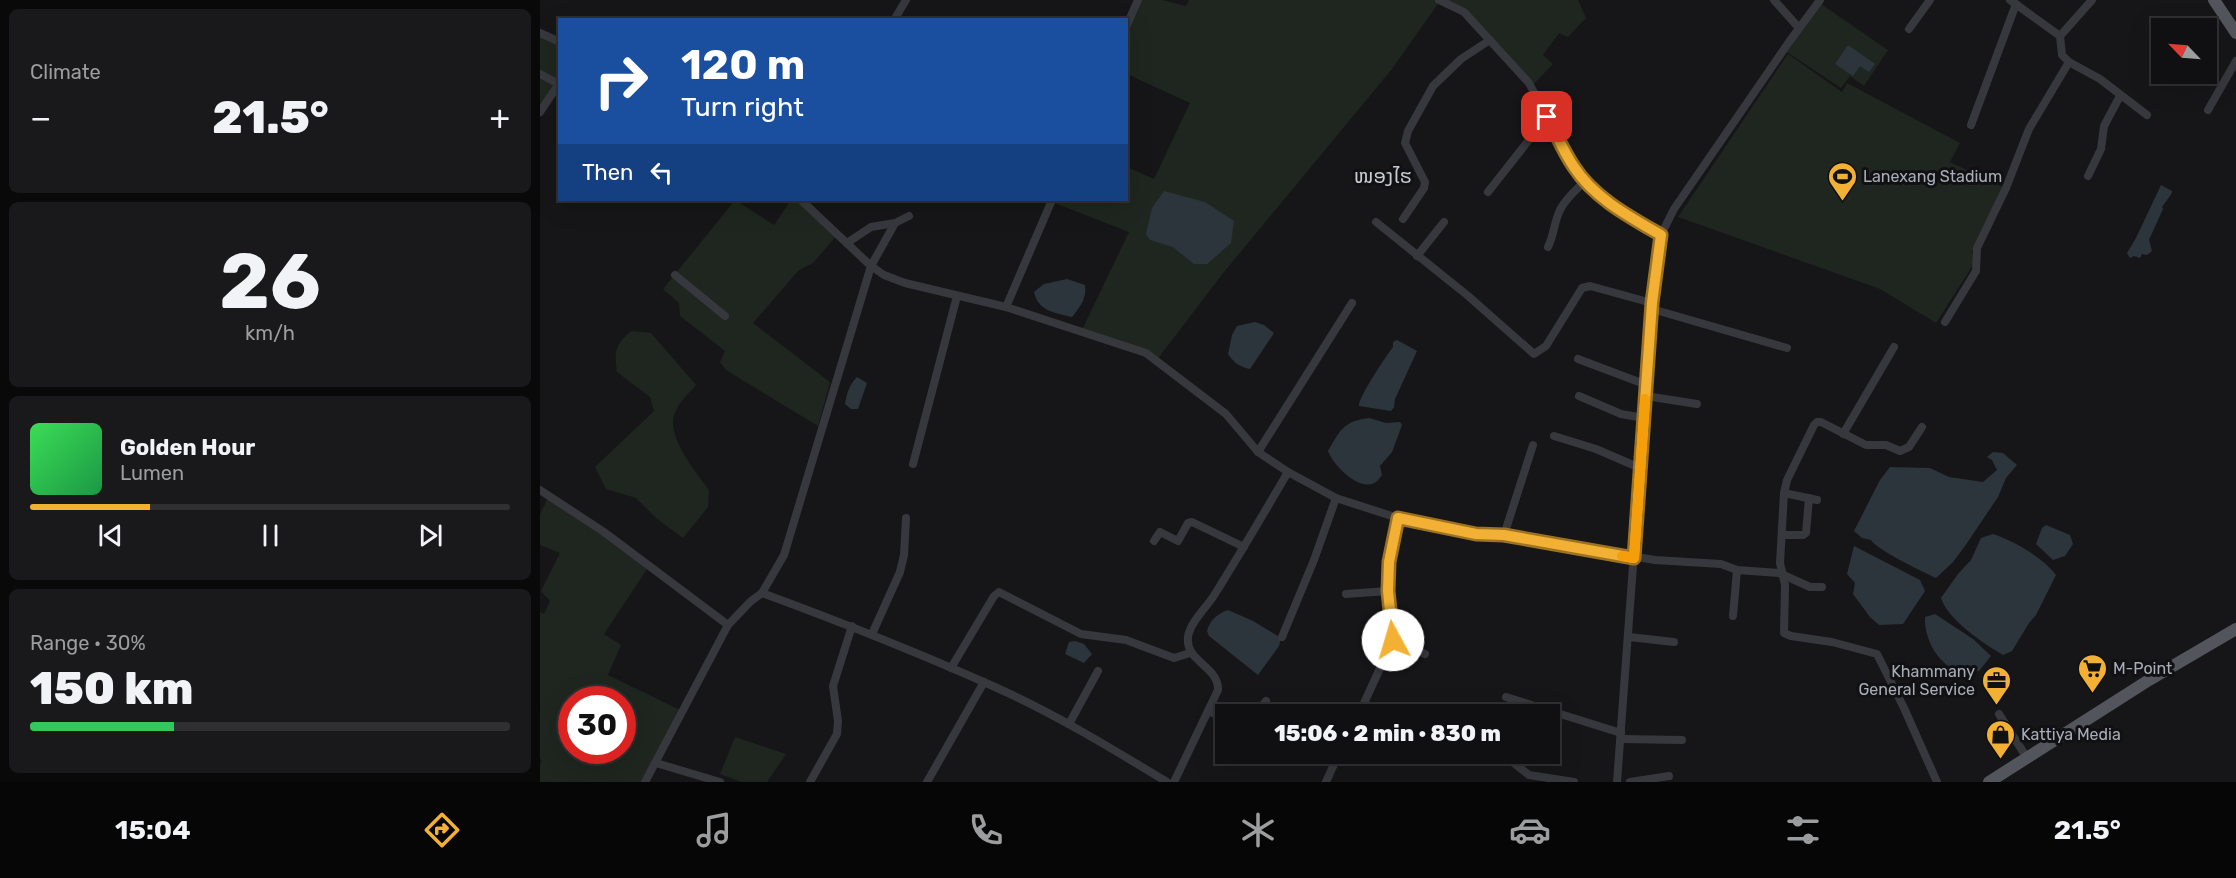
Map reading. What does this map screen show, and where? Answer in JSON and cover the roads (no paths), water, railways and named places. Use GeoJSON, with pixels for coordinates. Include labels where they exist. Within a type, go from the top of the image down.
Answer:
{"type":"FeatureCollection","features":[{"type":"Feature","properties":{"kind":"main road"},"geometry":{"type":"LineString","coordinates":[[2214,0],[2236,33]]}},
{"type":"Feature","properties":{"kind":"main road"},"geometry":{"type":"LineString","coordinates":[[1989,782],[2140,686],[2236,629]]}},
{"type":"Feature","properties":{"kind":"street"},"geometry":{"type":"LineString","coordinates":[[895,18],[906,0]]}},
{"type":"Feature","properties":{"kind":"street"},"geometry":{"type":"LineString","coordinates":[[1128,22],[1138,0]]}},
{"type":"Feature","properties":{"kind":"street"},"geometry":{"type":"LineString","coordinates":[[1439,0],[1464,12],[1529,84],[1575,168],[1585,181],[1618,208],[1661,235]]}},
{"type":"Feature","properties":{"kind":"street"},"geometry":{"type":"LineString","coordinates":[[1773,0],[1799,28]]}},
{"type":"Feature","properties":{"kind":"street"},"geometry":{"type":"LineString","coordinates":[[1617,782],[1652,306],[1661,235],[1674,209],[1820,0]]}},
{"type":"Feature","properties":{"kind":"street"},"geometry":{"type":"LineString","coordinates":[[1909,29],[1930,0]]}},
{"type":"Feature","properties":{"kind":"street"},"geometry":{"type":"LineString","coordinates":[[2092,0],[2060,36],[2062,55],[2147,115]]}},
{"type":"Feature","properties":{"kind":"street"},"geometry":{"type":"LineString","coordinates":[[1971,125],[2013,2],[2060,36]]}},
{"type":"Feature","properties":{"kind":"street"},"geometry":{"type":"LineString","coordinates":[[540,33],[558,41]]}},
{"type":"Feature","properties":{"kind":"street"},"geometry":{"type":"LineString","coordinates":[[1403,219],[1424,188],[1425,182],[1405,143],[1408,131],[1432,86],[1461,59],[1490,40]]}},
{"type":"Feature","properties":{"kind":"street"},"geometry":{"type":"LineString","coordinates":[[2208,110],[2236,61]]}},
{"type":"Feature","properties":{"kind":"street"},"geometry":{"type":"LineString","coordinates":[[1945,322],[1976,271],[1977,248],[2006,188],[2029,129],[2069,62]]}},
{"type":"Feature","properties":{"kind":"street"},"geometry":{"type":"LineString","coordinates":[[540,74],[558,83]]}},
{"type":"Feature","properties":{"kind":"street"},"geometry":{"type":"LineString","coordinates":[[540,112],[558,85]]}},
{"type":"Feature","properties":{"kind":"street"},"geometry":{"type":"LineString","coordinates":[[2088,176],[2102,149],[2104,126],[2120,96]]}},
{"type":"Feature","properties":{"kind":"street"},"geometry":{"type":"LineString","coordinates":[[1488,192],[1547,117]]}},
{"type":"Feature","properties":{"kind":"street"},"geometry":{"type":"LineString","coordinates":[[1548,247],[1563,203],[1585,181]]}},
{"type":"Feature","properties":{"kind":"street"},"geometry":{"type":"LineString","coordinates":[[802,201],[871,266],[884,275],[905,284],[1006,307],[1146,353],[1226,414],[1258,452],[1288,472],[1336,498],[1398,518],[1476,534],[1504,535],[1634,558],[1721,564],[1737,570],[1782,574],[1810,587],[1822,587]]}},
{"type":"Feature","properties":{"kind":"street"},"geometry":{"type":"LineString","coordinates":[[1006,307],[1053,201]]}},
{"type":"Feature","properties":{"kind":"street"},"geometry":{"type":"LineString","coordinates":[[847,243],[871,227],[895,223],[909,216]]}},
{"type":"Feature","properties":{"kind":"street"},"geometry":{"type":"LineString","coordinates":[[1376,222],[1467,295],[1534,354],[1546,346],[1582,288],[1590,286],[1786,348]]}},
{"type":"Feature","properties":{"kind":"street"},"geometry":{"type":"LineString","coordinates":[[1417,256],[1444,222]]}},
{"type":"Feature","properties":{"kind":"street"},"geometry":{"type":"LineString","coordinates":[[645,782],[728,624],[762,593],[783,555],[871,266],[895,223]]}},
{"type":"Feature","properties":{"kind":"street"},"geometry":{"type":"LineString","coordinates":[[675,274],[725,316]]}},
{"type":"Feature","properties":{"kind":"street"},"geometry":{"type":"LineString","coordinates":[[913,464],[957,296]]}},
{"type":"Feature","properties":{"kind":"street"},"geometry":{"type":"LineString","coordinates":[[1258,452],[1352,303]]}},
{"type":"Feature","properties":{"kind":"street"},"geometry":{"type":"LineString","coordinates":[[1843,434],[1894,347]]}},
{"type":"Feature","properties":{"kind":"street"},"geometry":{"type":"LineString","coordinates":[[1578,360],[1647,386]]}},
{"type":"Feature","properties":{"kind":"street"},"geometry":{"type":"LineString","coordinates":[[1579,396],[1621,414],[1644,418]]}},
{"type":"Feature","properties":{"kind":"street"},"geometry":{"type":"LineString","coordinates":[[1646,396],[1697,404]]}},
{"type":"Feature","properties":{"kind":"street"},"geometry":{"type":"LineString","coordinates":[[1922,427],[1909,447],[1900,451],[1886,445],[1866,445],[1817,422],[1787,480],[1780,563],[1785,585],[1784,633],[1877,654],[1937,782]]}},
{"type":"Feature","properties":{"kind":"street"},"geometry":{"type":"LineString","coordinates":[[1554,436],[1596,449],[1640,468]]}},
{"type":"Feature","properties":{"kind":"street"},"geometry":{"type":"LineString","coordinates":[[1504,535],[1533,445]]}},
{"type":"Feature","properties":{"kind":"street"},"geometry":{"type":"LineString","coordinates":[[1174,782],[1194,736],[1218,690],[1217,680],[1190,653],[1188,639],[1191,628],[1244,547],[1288,472]]}},
{"type":"Feature","properties":{"kind":"street"},"geometry":{"type":"LineString","coordinates":[[540,490],[604,532],[728,624]]}},
{"type":"Feature","properties":{"kind":"street"},"geometry":{"type":"LineString","coordinates":[[1782,535],[1806,533],[1813,499],[1785,493]]}},
{"type":"Feature","properties":{"kind":"street"},"geometry":{"type":"LineString","coordinates":[[1282,637],[1314,560],[1336,498]]}},
{"type":"Feature","properties":{"kind":"street"},"geometry":{"type":"LineString","coordinates":[[872,634],[900,572],[904,555],[906,518]]}},
{"type":"Feature","properties":{"kind":"street"},"geometry":{"type":"LineString","coordinates":[[1364,704],[1393,640],[1388,591],[1389,562],[1398,518]]}},
{"type":"Feature","properties":{"kind":"street"},"geometry":{"type":"LineString","coordinates":[[1154,542],[1160,532],[1178,541],[1188,523],[1192,522],[1244,547]]}},
{"type":"Feature","properties":{"kind":"street"},"geometry":{"type":"LineString","coordinates":[[1733,616],[1737,570]]}},
{"type":"Feature","properties":{"kind":"street"},"geometry":{"type":"LineString","coordinates":[[1346,594],[1388,591]]}},
{"type":"Feature","properties":{"kind":"street"},"geometry":{"type":"LineString","coordinates":[[951,668],[994,596],[999,592],[1081,634],[1126,640],[1174,658],[1190,653]]}},
{"type":"Feature","properties":{"kind":"street"},"geometry":{"type":"LineString","coordinates":[[762,593],[872,634],[984,682],[1069,724],[1167,782]]}},
{"type":"Feature","properties":{"kind":"street"},"geometry":{"type":"LineString","coordinates":[[810,782],[837,734],[838,721],[833,686],[852,626]]}},
{"type":"Feature","properties":{"kind":"street"},"geometry":{"type":"LineString","coordinates":[[1629,637],[1674,642]]}},
{"type":"Feature","properties":{"kind":"street"},"geometry":{"type":"LineString","coordinates":[[1393,640],[1425,654]]}},
{"type":"Feature","properties":{"kind":"street"},"geometry":{"type":"LineString","coordinates":[[1069,724],[1098,671]]}},
{"type":"Feature","properties":{"kind":"street"},"geometry":{"type":"LineString","coordinates":[[927,782],[984,682]]}},
{"type":"Feature","properties":{"kind":"street"},"geometry":{"type":"LineString","coordinates":[[1506,697],[1621,736],[1682,740]]}},
{"type":"Feature","properties":{"kind":"street"},"geometry":{"type":"LineString","coordinates":[[1208,711],[1215,714]]}},
{"type":"Feature","properties":{"kind":"street"},"geometry":{"type":"LineString","coordinates":[[1999,714],[2027,758]]}},
{"type":"Feature","properties":{"kind":"street"},"geometry":{"type":"LineString","coordinates":[[656,764],[720,782]]}},
{"type":"Feature","properties":{"kind":"street"},"geometry":{"type":"LineString","coordinates":[[1326,782],[1334,764]]}},
{"type":"Feature","properties":{"kind":"street"},"geometry":{"type":"LineString","coordinates":[[1515,764],[1529,775],[1574,782]]}},
{"type":"Feature","properties":{"kind":"street"},"geometry":{"type":"LineString","coordinates":[[1630,782],[1669,776]]}},
{"type":"Feature","properties":{"kind":"place","name":"Lanexang Stadium"},"geometry":{"type":"Point","coordinates":[1842,202]}},
{"type":"Feature","properties":{"kind":"place","name":"M-Point"},"geometry":{"type":"Point","coordinates":[2092,694]}},
{"type":"Feature","properties":{"kind":"place","name":"Khammany General Service"},"geometry":{"type":"Point","coordinates":[1996,706]}},
{"type":"Feature","properties":{"kind":"place","name":"Kattiya Media"},"geometry":{"type":"Point","coordinates":[2000,760]}},
{"type":"Feature","properties":{"kind":"district","name":"ໜອງໄຮ"},"geometry":{"type":"Point","coordinates":[1383,176]}}]}
